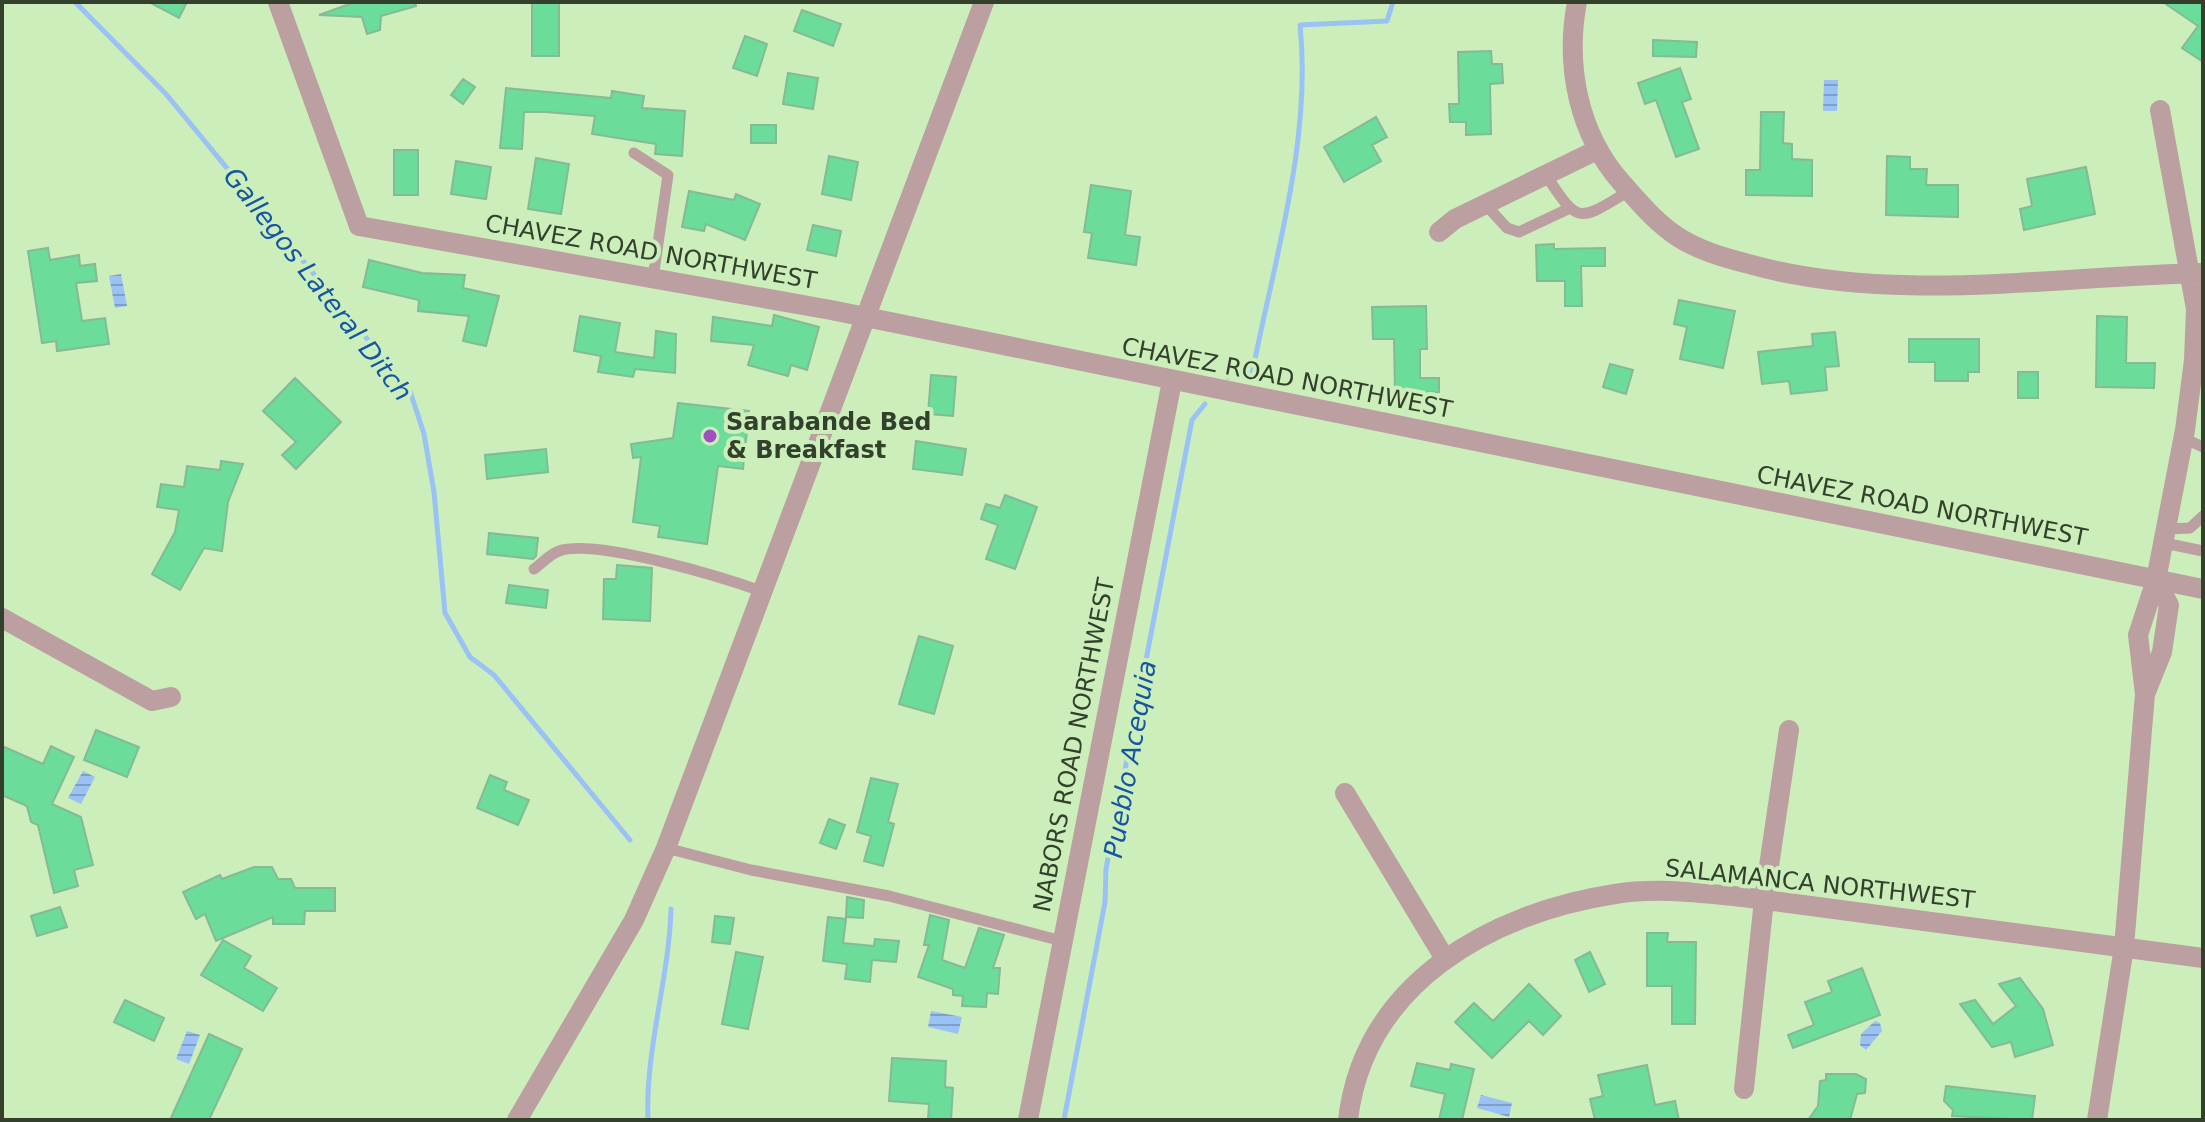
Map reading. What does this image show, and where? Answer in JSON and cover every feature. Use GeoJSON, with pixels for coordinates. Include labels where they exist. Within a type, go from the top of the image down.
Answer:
{"type":"FeatureCollection","features":[{"type":"Feature","properties":{"kind":"street","name":"CHAVEZ ROAD NORTHWEST"},"geometry":{"type":"LineString","coordinates":[[278,2],[359,226],[865,317],[2203,589]]}},
{"type":"Feature","properties":{"kind":"street"},"geometry":{"type":"LineString","coordinates":[[517,1120],[634,920],[666,848],[984,2]]}},
{"type":"Feature","properties":{"kind":"street"},"geometry":{"type":"LineString","coordinates":[[1577,2],[1571,34],[1574,75],[1597,150],[1629,191],[1671,232],[1714,255],[1818,280],[1874,284],[2197,273]]}},
{"type":"Feature","properties":{"kind":"street"},"geometry":{"type":"LineString","coordinates":[[2097,1120],[2124,947],[2145,694],[2138,635],[2156,580],[2165,536],[2194,360],[2197,273],[2160,110]]}},
{"type":"Feature","properties":{"kind":"street"},"geometry":{"type":"LineString","coordinates":[[1439,232],[1455,219],[1597,150]]}},
{"type":"Feature","properties":{"kind":"street","name":"NABORS ROAD NORTHWEST"},"geometry":{"type":"LineString","coordinates":[[1028,1120],[1172,381]]}},
{"type":"Feature","properties":{"kind":"street"},"geometry":{"type":"LineString","coordinates":[[2,618],[152,701],[171,697]]}},
{"type":"Feature","properties":{"kind":"street"},"geometry":{"type":"LineString","coordinates":[[1744,1089],[1764,900],[1789,730]]}},
{"type":"Feature","properties":{"kind":"street"},"geometry":{"type":"LineString","coordinates":[[1345,793],[1444,957]]}},
{"type":"Feature","properties":{"kind":"street","name":"SALAMANCA NORTHWEST"},"geometry":{"type":"LineString","coordinates":[[1348,1120],[1356,1081],[1374,1038],[1398,1004],[1444,957],[1507,924],[1561,905],[1617,893],[1672,890],[1764,900],[2203,958]]}},
{"type":"Feature","properties":{"kind":"lane"},"geometry":{"type":"LineString","coordinates":[[634,153],[664,170],[669,182],[653,278]]}},
{"type":"Feature","properties":{"kind":"lane"},"geometry":{"type":"LineString","coordinates":[[1546,175],[1568,209]]}},
{"type":"Feature","properties":{"kind":"lane"},"geometry":{"type":"LineString","coordinates":[[1485,204],[1507,228],[1519,232],[1568,209],[1590,214],[1629,191]]}},
{"type":"Feature","properties":{"kind":"lane"},"geometry":{"type":"LineString","coordinates":[[2183,438],[2203,447]]}},
{"type":"Feature","properties":{"kind":"lane"},"geometry":{"type":"LineString","coordinates":[[2165,536],[2190,528],[2203,516]]}},
{"type":"Feature","properties":{"kind":"lane"},"geometry":{"type":"LineString","coordinates":[[2165,536],[2203,551]]}},
{"type":"Feature","properties":{"kind":"lane"},"geometry":{"type":"LineString","coordinates":[[534,569],[559,551],[583,549],[656,560],[719,576],[764,592]]}},
{"type":"Feature","properties":{"kind":"lane"},"geometry":{"type":"LineString","coordinates":[[666,848],[751,870],[889,896],[1062,941]]}},
{"type":"Feature","properties":{"kind":"water"},"geometry":{"type":"Polygon","coordinates":[[[1824,80],[1838,80],[1837,111],[1823,111],[1824,80]]]}},
{"type":"Feature","properties":{"kind":"water"},"geometry":{"type":"Polygon","coordinates":[[[121,274],[127,306],[115,308],[109,276],[121,274]]]}},
{"type":"Feature","properties":{"kind":"water"},"geometry":{"type":"Polygon","coordinates":[[[83,771],[95,777],[81,804],[68,798],[83,771]]]}},
{"type":"Feature","properties":{"kind":"water"},"geometry":{"type":"Polygon","coordinates":[[[931,1011],[962,1017],[958,1034],[928,1027],[931,1011]]]}},
{"type":"Feature","properties":{"kind":"water"},"geometry":{"type":"Polygon","coordinates":[[[1875,1021],[1880,1023],[1882,1031],[1866,1050],[1860,1045],[1861,1034],[1875,1021]]]}},
{"type":"Feature","properties":{"kind":"water"},"geometry":{"type":"Polygon","coordinates":[[[187,1031],[200,1035],[189,1064],[176,1059],[187,1031]]]}},
{"type":"Feature","properties":{"kind":"water"},"geometry":{"type":"Polygon","coordinates":[[[1481,1095],[1512,1103],[1509,1117],[1477,1108],[1481,1095]]]}},
{"type":"Feature","properties":{"kind":"building"},"geometry":{"type":"Polygon","coordinates":[[[149,2],[187,2],[179,18],[149,2]]]}},
{"type":"Feature","properties":{"kind":"building"},"geometry":{"type":"Polygon","coordinates":[[[355,2],[415,2],[416,6],[381,16],[380,30],[367,34],[362,17],[319,15],[355,2]]]}},
{"type":"Feature","properties":{"kind":"building"},"geometry":{"type":"Polygon","coordinates":[[[2163,2],[2203,2],[2203,62],[2182,48],[2198,26],[2163,2]]]}},
{"type":"Feature","properties":{"kind":"building"},"geometry":{"type":"Polygon","coordinates":[[[532,3],[559,3],[559,56],[532,56],[532,3]]]}},
{"type":"Feature","properties":{"kind":"building"},"geometry":{"type":"Polygon","coordinates":[[[802,10],[841,24],[833,46],[794,31],[802,10]]]}},
{"type":"Feature","properties":{"kind":"building"},"geometry":{"type":"Polygon","coordinates":[[[745,36],[767,44],[757,76],[733,68],[745,36]]]}},
{"type":"Feature","properties":{"kind":"building"},"geometry":{"type":"Polygon","coordinates":[[[1653,40],[1697,42],[1696,57],[1653,56],[1653,40]]]}},
{"type":"Feature","properties":{"kind":"building"},"geometry":{"type":"Polygon","coordinates":[[[1491,51],[1492,64],[1502,64],[1503,83],[1490,84],[1491,134],[1466,135],[1466,122],[1450,122],[1449,104],[1459,104],[1458,52],[1491,51]]]}},
{"type":"Feature","properties":{"kind":"building"},"geometry":{"type":"Polygon","coordinates":[[[1680,68],[1691,99],[1682,102],[1699,149],[1676,157],[1656,100],[1645,104],[1638,83],[1680,68]]]}},
{"type":"Feature","properties":{"kind":"building"},"geometry":{"type":"Polygon","coordinates":[[[788,73],[818,78],[813,109],[783,104],[788,73]]]}},
{"type":"Feature","properties":{"kind":"building"},"geometry":{"type":"Polygon","coordinates":[[[463,79],[475,87],[463,104],[451,95],[463,79]]]}},
{"type":"Feature","properties":{"kind":"building"},"geometry":{"type":"Polygon","coordinates":[[[506,88],[611,98],[612,91],[644,96],[642,108],[685,111],[682,156],[655,154],[656,144],[592,134],[595,116],[545,112],[524,112],[522,149],[500,148],[506,88]]]}},
{"type":"Feature","properties":{"kind":"building"},"geometry":{"type":"Polygon","coordinates":[[[1761,112],[1784,112],[1783,143],[1792,144],[1792,159],[1812,160],[1812,196],[1746,195],[1746,170],[1760,170],[1761,112]]]}},
{"type":"Feature","properties":{"kind":"building"},"geometry":{"type":"Polygon","coordinates":[[[1376,117],[1387,137],[1372,145],[1381,161],[1344,182],[1324,147],[1376,117]]]}},
{"type":"Feature","properties":{"kind":"building"},"geometry":{"type":"Polygon","coordinates":[[[751,125],[776,125],[776,143],[751,143],[751,125]]]}},
{"type":"Feature","properties":{"kind":"building"},"geometry":{"type":"Polygon","coordinates":[[[394,150],[418,150],[418,195],[394,195],[394,150]]]}},
{"type":"Feature","properties":{"kind":"building"},"geometry":{"type":"Polygon","coordinates":[[[829,156],[858,162],[851,200],[822,194],[829,156]]]}},
{"type":"Feature","properties":{"kind":"building"},"geometry":{"type":"Polygon","coordinates":[[[1887,156],[1910,157],[1910,169],[1927,169],[1926,185],[1958,185],[1958,217],[1886,215],[1887,156]]]}},
{"type":"Feature","properties":{"kind":"building"},"geometry":{"type":"Polygon","coordinates":[[[536,158],[569,164],[561,214],[528,209],[536,158]]]}},
{"type":"Feature","properties":{"kind":"building"},"geometry":{"type":"Polygon","coordinates":[[[456,161],[491,167],[486,199],[451,194],[456,161]]]}},
{"type":"Feature","properties":{"kind":"building"},"geometry":{"type":"Polygon","coordinates":[[[2086,167],[2095,214],[2024,230],[2020,209],[2032,206],[2027,179],[2086,167]]]}},
{"type":"Feature","properties":{"kind":"building"},"geometry":{"type":"Polygon","coordinates":[[[1091,185],[1131,191],[1125,235],[1140,237],[1136,265],[1088,258],[1092,233],[1084,232],[1091,185]]]}},
{"type":"Feature","properties":{"kind":"building"},"geometry":{"type":"Polygon","coordinates":[[[689,191],[734,200],[736,194],[760,204],[745,240],[706,224],[704,231],[682,227],[689,191]]]}},
{"type":"Feature","properties":{"kind":"building"},"geometry":{"type":"Polygon","coordinates":[[[813,225],[841,231],[836,256],[807,250],[813,225]]]}},
{"type":"Feature","properties":{"kind":"building"},"geometry":{"type":"Polygon","coordinates":[[[1554,244],[1554,249],[1605,248],[1605,266],[1581,266],[1582,306],[1565,306],[1565,281],[1537,281],[1536,245],[1554,244]]]}},
{"type":"Feature","properties":{"kind":"building"},"geometry":{"type":"Polygon","coordinates":[[[48,248],[50,260],[79,255],[80,266],[95,264],[97,281],[76,283],[82,321],[105,318],[109,344],[57,351],[56,341],[42,343],[28,251],[48,248]]]}},
{"type":"Feature","properties":{"kind":"building"},"geometry":{"type":"Polygon","coordinates":[[[369,260],[422,273],[465,275],[463,288],[499,296],[486,346],[463,341],[469,316],[418,311],[419,300],[363,287],[369,260]]]}},
{"type":"Feature","properties":{"kind":"building"},"geometry":{"type":"Polygon","coordinates":[[[1679,300],[1735,311],[1723,368],[1680,359],[1687,327],[1674,324],[1679,300]]]}},
{"type":"Feature","properties":{"kind":"building"},"geometry":{"type":"Polygon","coordinates":[[[1426,306],[1427,349],[1420,349],[1420,378],[1439,378],[1439,392],[1395,393],[1394,339],[1373,339],[1372,307],[1426,306]]]}},
{"type":"Feature","properties":{"kind":"building"},"geometry":{"type":"Polygon","coordinates":[[[774,315],[819,327],[807,370],[791,365],[788,376],[748,365],[754,345],[711,341],[713,317],[772,326],[774,315]]]}},
{"type":"Feature","properties":{"kind":"building"},"geometry":{"type":"Polygon","coordinates":[[[580,316],[620,323],[615,352],[654,358],[656,331],[676,334],[675,373],[635,369],[633,377],[598,372],[601,356],[574,351],[580,316]]]}},
{"type":"Feature","properties":{"kind":"building"},"geometry":{"type":"Polygon","coordinates":[[[2097,316],[2127,317],[2126,363],[2155,363],[2154,388],[2096,387],[2097,316]]]}},
{"type":"Feature","properties":{"kind":"building"},"geometry":{"type":"Polygon","coordinates":[[[1835,332],[1839,366],[1825,367],[1827,390],[1791,394],[1789,381],[1762,384],[1758,352],[1813,346],[1812,334],[1835,332]]]}},
{"type":"Feature","properties":{"kind":"building"},"geometry":{"type":"Polygon","coordinates":[[[1909,339],[1979,339],[1979,372],[1968,372],[1968,381],[1935,381],[1935,362],[1909,362],[1909,339]]]}},
{"type":"Feature","properties":{"kind":"building"},"geometry":{"type":"Polygon","coordinates":[[[1610,364],[1633,370],[1626,394],[1603,387],[1610,364]]]}},
{"type":"Feature","properties":{"kind":"building"},"geometry":{"type":"Polygon","coordinates":[[[2018,372],[2038,372],[2038,398],[2018,398],[2018,372]]]}},
{"type":"Feature","properties":{"kind":"building"},"geometry":{"type":"Polygon","coordinates":[[[931,375],[956,377],[953,416],[928,414],[931,375]]]}},
{"type":"Feature","properties":{"kind":"building"},"geometry":{"type":"Polygon","coordinates":[[[295,378],[341,422],[296,469],[282,455],[296,442],[263,411],[295,378]]]}},
{"type":"Feature","properties":{"kind":"building"},"geometry":{"type":"Polygon","coordinates":[[[678,403],[749,411],[743,469],[718,466],[707,544],[658,537],[660,526],[633,522],[641,457],[633,458],[631,444],[673,438],[678,403]]]}},
{"type":"Feature","properties":{"kind":"building"},"geometry":{"type":"Polygon","coordinates":[[[916,441],[966,449],[962,475],[913,469],[916,441]]]}},
{"type":"Feature","properties":{"kind":"building"},"geometry":{"type":"Polygon","coordinates":[[[546,449],[548,472],[487,479],[485,455],[546,449]]]}},
{"type":"Feature","properties":{"kind":"building"},"geometry":{"type":"Polygon","coordinates":[[[221,461],[243,464],[228,502],[222,551],[204,548],[180,590],[152,574],[175,532],[179,510],[157,507],[161,484],[184,487],[187,466],[220,470],[221,461]]]}},
{"type":"Feature","properties":{"kind":"building"},"geometry":{"type":"Polygon","coordinates":[[[1005,495],[1037,507],[1015,569],[986,559],[998,525],[981,519],[986,504],[1000,508],[1005,495]]]}},
{"type":"Feature","properties":{"kind":"building"},"geometry":{"type":"Polygon","coordinates":[[[489,533],[538,538],[536,556],[533,559],[487,554],[489,533]]]}},
{"type":"Feature","properties":{"kind":"building"},"geometry":{"type":"Polygon","coordinates":[[[617,565],[652,568],[650,621],[603,619],[604,579],[616,579],[617,565]]]}},
{"type":"Feature","properties":{"kind":"building"},"geometry":{"type":"Polygon","coordinates":[[[509,585],[548,590],[546,608],[506,603],[509,585]]]}},
{"type":"Feature","properties":{"kind":"building"},"geometry":{"type":"Polygon","coordinates":[[[919,636],[953,646],[934,714],[899,704],[919,636]]]}},
{"type":"Feature","properties":{"kind":"building"},"geometry":{"type":"Polygon","coordinates":[[[96,730],[139,747],[127,777],[84,760],[96,730]]]}},
{"type":"Feature","properties":{"kind":"building"},"geometry":{"type":"Polygon","coordinates":[[[2,746],[43,764],[51,746],[74,757],[52,804],[81,817],[93,865],[74,870],[78,886],[54,893],[38,825],[31,822],[27,806],[2,795],[2,746]]]}},
{"type":"Feature","properties":{"kind":"building"},"geometry":{"type":"Polygon","coordinates":[[[490,775],[507,782],[504,790],[529,800],[518,825],[477,808],[490,775]]]}},
{"type":"Feature","properties":{"kind":"building"},"geometry":{"type":"Polygon","coordinates":[[[871,778],[898,784],[888,822],[894,824],[883,866],[864,861],[871,836],[857,832],[871,778]]]}},
{"type":"Feature","properties":{"kind":"building"},"geometry":{"type":"Polygon","coordinates":[[[829,819],[845,825],[836,849],[820,843],[829,819]]]}},
{"type":"Feature","properties":{"kind":"building"},"geometry":{"type":"Polygon","coordinates":[[[254,867],[272,867],[278,879],[291,879],[295,888],[335,888],[335,911],[305,911],[304,924],[273,924],[273,917],[216,941],[205,914],[196,919],[183,892],[220,875],[222,879],[254,867]]]}},
{"type":"Feature","properties":{"kind":"building"},"geometry":{"type":"Polygon","coordinates":[[[847,897],[864,900],[863,918],[846,917],[847,897]]]}},
{"type":"Feature","properties":{"kind":"building"},"geometry":{"type":"Polygon","coordinates":[[[60,907],[67,927],[37,936],[31,916],[60,907]]]}},
{"type":"Feature","properties":{"kind":"building"},"geometry":{"type":"Polygon","coordinates":[[[930,915],[949,920],[942,960],[965,968],[979,928],[1004,935],[993,968],[1000,968],[998,994],[987,993],[986,1007],[962,1006],[963,996],[953,995],[953,989],[918,977],[929,945],[924,945],[930,915]]]}},
{"type":"Feature","properties":{"kind":"building"},"geometry":{"type":"Polygon","coordinates":[[[715,916],[734,918],[730,944],[712,942],[715,916]]]}},
{"type":"Feature","properties":{"kind":"building"},"geometry":{"type":"Polygon","coordinates":[[[828,917],[846,919],[843,943],[874,946],[875,939],[899,941],[896,962],[872,960],[870,982],[845,979],[847,964],[823,961],[828,917]]]}},
{"type":"Feature","properties":{"kind":"building"},"geometry":{"type":"Polygon","coordinates":[[[1647,933],[1668,933],[1667,942],[1696,942],[1695,1024],[1672,1024],[1672,986],[1647,986],[1647,933]]]}},
{"type":"Feature","properties":{"kind":"building"},"geometry":{"type":"Polygon","coordinates":[[[223,940],[251,956],[244,968],[277,988],[263,1011],[201,975],[223,940]]]}},
{"type":"Feature","properties":{"kind":"building"},"geometry":{"type":"Polygon","coordinates":[[[736,952],[763,957],[748,1029],[722,1024],[736,952]]]}},
{"type":"Feature","properties":{"kind":"building"},"geometry":{"type":"Polygon","coordinates":[[[1590,952],[1605,984],[1589,992],[1575,960],[1590,952]]]}},
{"type":"Feature","properties":{"kind":"building"},"geometry":{"type":"Polygon","coordinates":[[[1862,968],[1880,1015],[1793,1048],[1788,1035],[1814,1025],[1805,1002],[1832,992],[1828,981],[1862,968]]]}},
{"type":"Feature","properties":{"kind":"building"},"geometry":{"type":"Polygon","coordinates":[[[2020,978],[2043,1009],[2053,1045],[2015,1057],[2011,1042],[1992,1047],[1960,1004],[1975,1000],[1993,1024],[2016,1006],[1999,984],[2020,978]]]}},
{"type":"Feature","properties":{"kind":"building"},"geometry":{"type":"Polygon","coordinates":[[[1529,984],[1561,1016],[1543,1035],[1529,1021],[1492,1058],[1455,1022],[1474,1003],[1493,1021],[1529,984]]]}},
{"type":"Feature","properties":{"kind":"building"},"geometry":{"type":"Polygon","coordinates":[[[125,1000],[164,1018],[154,1041],[114,1022],[125,1000]]]}},
{"type":"Feature","properties":{"kind":"building"},"geometry":{"type":"Polygon","coordinates":[[[209,1034],[242,1049],[209,1120],[170,1120],[209,1034]]]}},
{"type":"Feature","properties":{"kind":"building"},"geometry":{"type":"Polygon","coordinates":[[[892,1058],[946,1061],[945,1087],[953,1088],[951,1120],[928,1120],[929,1104],[889,1101],[892,1058]]]}},
{"type":"Feature","properties":{"kind":"building"},"geometry":{"type":"Polygon","coordinates":[[[1417,1063],[1450,1070],[1451,1064],[1474,1069],[1462,1120],[1439,1120],[1445,1094],[1411,1086],[1417,1063]]]}},
{"type":"Feature","properties":{"kind":"building"},"geometry":{"type":"Polygon","coordinates":[[[1647,1065],[1655,1105],[1675,1101],[1679,1120],[1595,1120],[1590,1099],[1603,1096],[1598,1075],[1647,1065]]]}},
{"type":"Feature","properties":{"kind":"building"},"geometry":{"type":"Polygon","coordinates":[[[1826,1074],[1856,1074],[1866,1079],[1865,1093],[1857,1094],[1850,1120],[1808,1120],[1818,1106],[1820,1081],[1826,1080],[1826,1074]]]}},
{"type":"Feature","properties":{"kind":"building"},"geometry":{"type":"Polygon","coordinates":[[[1946,1086],[2035,1096],[2032,1120],[1952,1116],[1953,1110],[1944,1101],[1946,1086]]]}},
{"type":"Feature","properties":{"kind":"waterway","name":"Gallegos Lateral Ditch"},"geometry":{"type":"LineString","coordinates":[[75,2],[166,94],[410,391],[424,434],[434,492],[445,613],[470,657],[494,675],[630,840]]}},
{"type":"Feature","properties":{"kind":"waterway","name":"Pueblo Acequia"},"geometry":{"type":"LineString","coordinates":[[1228,377],[1232,371],[1252,374],[1280,244],[1301,112],[1300,25],[1387,21],[1393,2]]}},
{"type":"Feature","properties":{"kind":"waterway","name":"Pueblo Acequia"},"geometry":{"type":"LineString","coordinates":[[1064,1120],[1105,902],[1106,869],[1192,420],[1205,404]]}},
{"type":"Feature","properties":{"kind":"waterway","name":"Gallegos Lateral Ditch"},"geometry":{"type":"LineString","coordinates":[[648,1120],[650,1067],[671,909]]}},
{"type":"Feature","properties":{"kind":"place","name":"Sarabande Bed & Breakfast"},"geometry":{"type":"Point","coordinates":[710,436]}}]}
